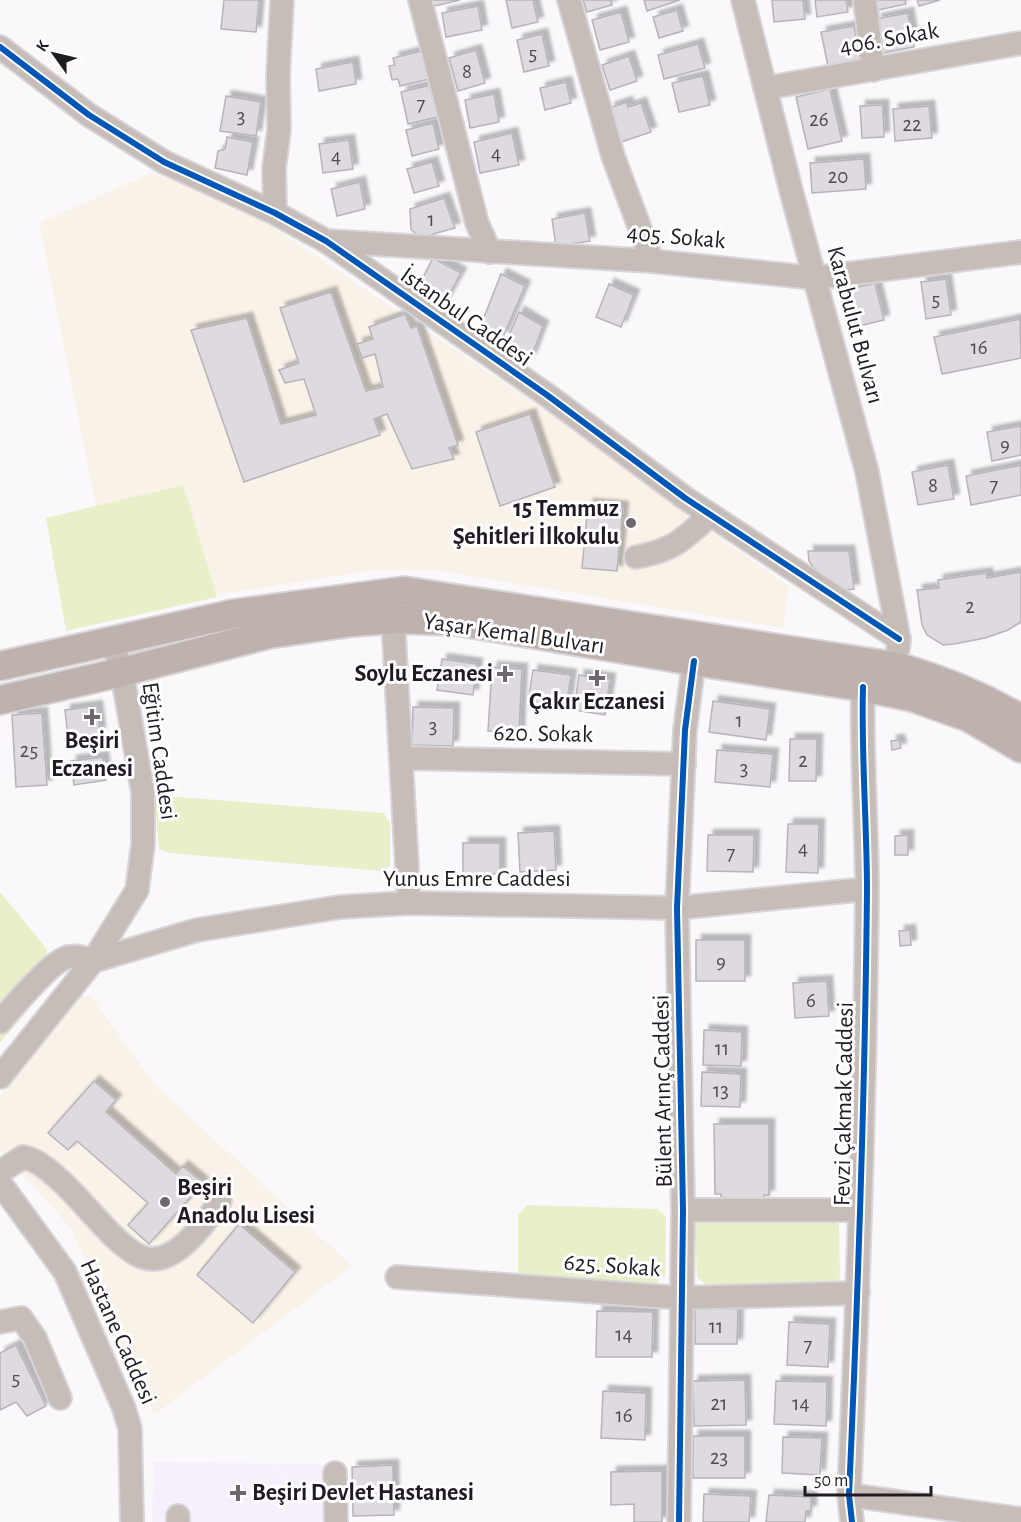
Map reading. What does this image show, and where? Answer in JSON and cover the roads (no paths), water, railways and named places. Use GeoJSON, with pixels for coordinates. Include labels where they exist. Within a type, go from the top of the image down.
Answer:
{"type":"FeatureCollection","features":[{"type":"Feature","properties":{"kind":"main road","name":"Yaşar Kemal Bulvarı"},"geometry":{"type":"LineString","coordinates":[[0,666],[233,614],[404,591],[898,667],[946,681],[998,705],[1021,719]]}},
{"type":"Feature","properties":{"kind":"main road","name":"Yaşar Kemal Bulvarı"},"geometry":{"type":"LineString","coordinates":[[0,700],[122,672],[269,634],[353,622],[393,619],[456,621],[863,687],[912,698],[968,717],[1021,748]]}},
{"type":"Feature","properties":{"kind":"street"},"geometry":{"type":"LineString","coordinates":[[276,213],[274,168],[279,130],[278,75],[282,0]]}},
{"type":"Feature","properties":{"kind":"street"},"geometry":{"type":"LineString","coordinates":[[420,0],[477,223],[490,252]]}},
{"type":"Feature","properties":{"kind":"street"},"geometry":{"type":"LineString","coordinates":[[569,0],[613,156],[652,261]]}},
{"type":"Feature","properties":{"kind":"street","name":"Karabulut Bulvarı"},"geometry":{"type":"LineString","coordinates":[[743,0],[814,278],[867,472],[898,639],[898,667]]}},
{"type":"Feature","properties":{"kind":"street"},"geometry":{"type":"LineString","coordinates":[[865,0],[873,70]]}},
{"type":"Feature","properties":{"kind":"street","name":"406. Sokak"},"geometry":{"type":"LineString","coordinates":[[765,88],[1021,43]]}},
{"type":"Feature","properties":{"kind":"street","name":"İstanbul Caddesi"},"geometry":{"type":"LineString","coordinates":[[0,46],[89,115],[164,162],[276,213],[326,241],[547,395],[684,498],[898,639]]}},
{"type":"Feature","properties":{"kind":"street","name":"405. Sokak"},"geometry":{"type":"LineString","coordinates":[[326,241],[652,261],[814,278],[1021,252]]}},
{"type":"Feature","properties":{"kind":"street"},"geometry":{"type":"LineString","coordinates":[[636,557],[657,554],[680,543],[710,515]]}},
{"type":"Feature","properties":{"kind":"street"},"geometry":{"type":"LineString","coordinates":[[393,619],[409,903]]}},
{"type":"Feature","properties":{"kind":"street","name":"Eğitim Caddesi"},"geometry":{"type":"LineString","coordinates":[[0,1077],[93,961],[137,890],[143,844],[143,793],[122,672],[112,640]]}},
{"type":"Feature","properties":{"kind":"street","name":"Bülent Arınç Caddesi"},"geometry":{"type":"LineString","coordinates":[[679,1522],[683,1210],[677,908],[685,730],[694,661]]}},
{"type":"Feature","properties":{"kind":"street","name":"Fevzi Çakmak Caddesi"},"geometry":{"type":"LineString","coordinates":[[852,1522],[849,1495],[858,1293],[867,889],[863,687]]}},
{"type":"Feature","properties":{"kind":"street","name":"620. Sokak"},"geometry":{"type":"LineString","coordinates":[[401,758],[684,765]]}},
{"type":"Feature","properties":{"kind":"street","name":"Yunus Emre Caddesi"},"geometry":{"type":"LineString","coordinates":[[93,961],[197,930],[340,907],[409,903],[677,908],[867,889]]}},
{"type":"Feature","properties":{"kind":"street"},"geometry":{"type":"LineString","coordinates":[[0,1022],[17,1001],[67,956],[86,957],[93,961]]}},
{"type":"Feature","properties":{"kind":"street"},"geometry":{"type":"LineString","coordinates":[[0,1172],[23,1157],[36,1160],[68,1185],[121,1243],[143,1258],[158,1258],[181,1248],[207,1221],[220,1201]]}},
{"type":"Feature","properties":{"kind":"street","name":"Hastane Caddesi"},"geometry":{"type":"LineString","coordinates":[[0,1183],[65,1272],[123,1406],[130,1428],[132,1522]]}},
{"type":"Feature","properties":{"kind":"street"},"geometry":{"type":"LineString","coordinates":[[683,1210],[860,1210]]}},
{"type":"Feature","properties":{"kind":"street","name":"625. Sokak"},"geometry":{"type":"LineString","coordinates":[[397,1277],[682,1298],[858,1293]]}},
{"type":"Feature","properties":{"kind":"street"},"geometry":{"type":"LineString","coordinates":[[0,1322],[21,1318],[35,1338],[60,1398]]}},
{"type":"Feature","properties":{"kind":"street"},"geometry":{"type":"LineString","coordinates":[[335,1473],[336,1522]]}},
{"type":"Feature","properties":{"kind":"street"},"geometry":{"type":"LineString","coordinates":[[849,1495],[1021,1519]]}},
{"type":"Feature","properties":{"kind":"place","name":"15 Temmuz Şehitleri İlkokulu"},"geometry":{"type":"Point","coordinates":[631,523]}},
{"type":"Feature","properties":{"kind":"place","name":"Soylu Eczanesi"},"geometry":{"type":"Point","coordinates":[505,674]}},
{"type":"Feature","properties":{"kind":"place","name":"Çakır Eczanesi"},"geometry":{"type":"Point","coordinates":[597,678]}},
{"type":"Feature","properties":{"kind":"place","name":"Beşiri Eczanesi"},"geometry":{"type":"Point","coordinates":[92,717]}},
{"type":"Feature","properties":{"kind":"place","name":"Beşiri Anadolu Lisesi"},"geometry":{"type":"Point","coordinates":[165,1202]}},
{"type":"Feature","properties":{"kind":"place","name":"Beşiri Devlet Hastanesi"},"geometry":{"type":"Point","coordinates":[238,1493]}}]}
